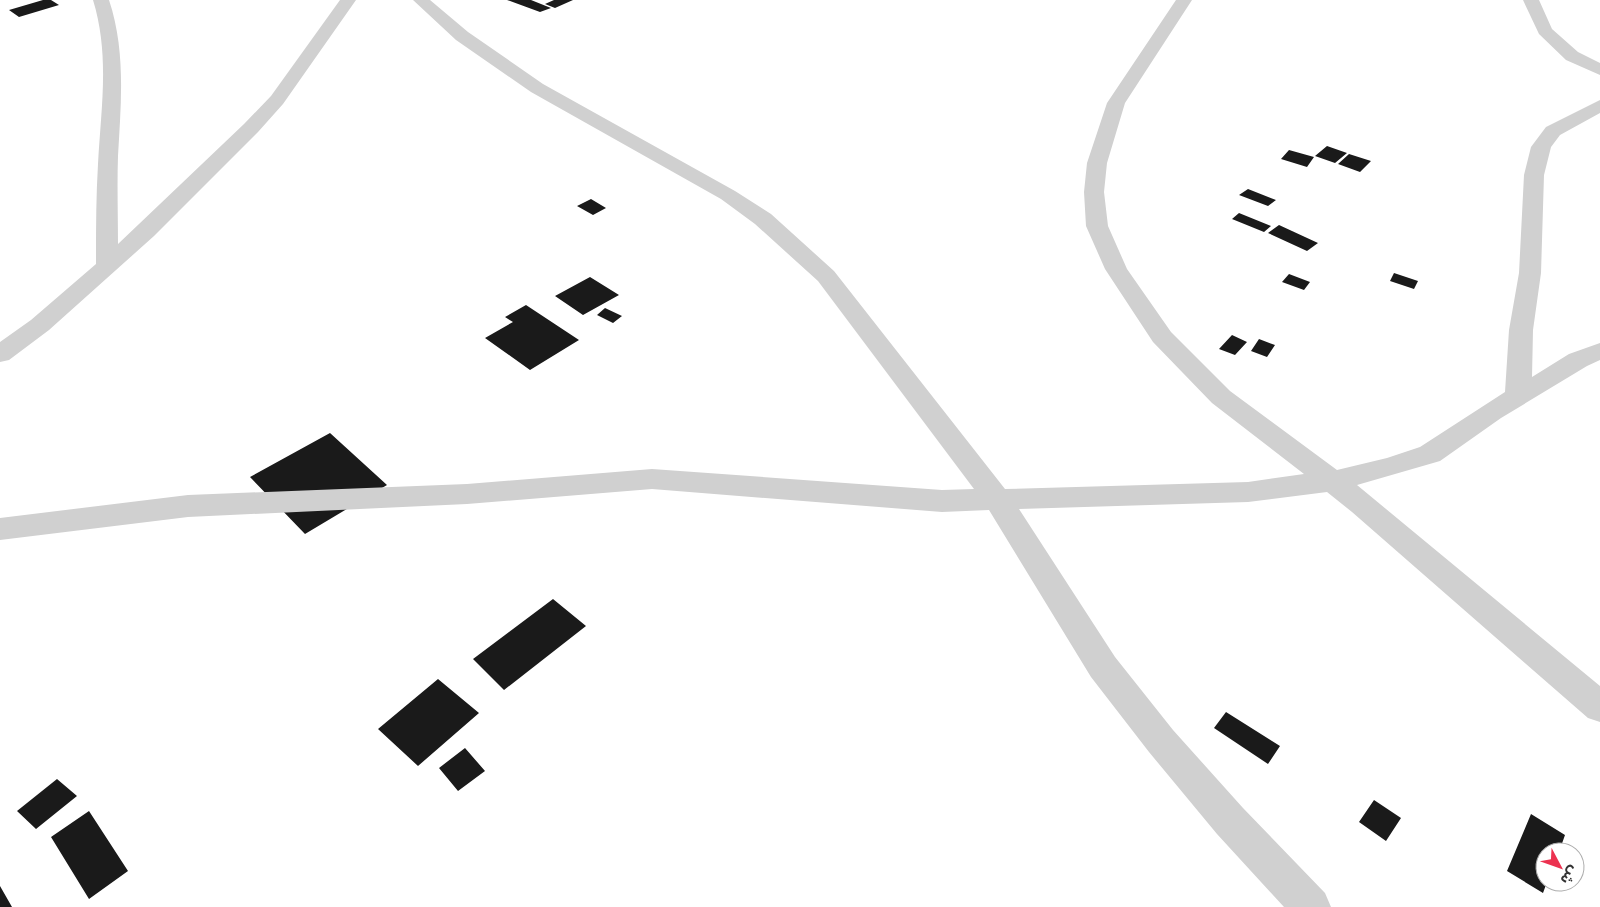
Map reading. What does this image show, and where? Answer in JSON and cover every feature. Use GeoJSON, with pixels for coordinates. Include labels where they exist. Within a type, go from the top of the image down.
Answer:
{"type":"FeatureCollection","features":[{"type":"Feature","properties":{"kind":"street"},"geometry":{"type":"LineString","coordinates":[[101,0],[108,23],[114,86],[108,163],[107,264]]}},
{"type":"Feature","properties":{"kind":"street"},"geometry":{"type":"LineString","coordinates":[[0,354],[40,324],[146,231],[251,128],[277,100],[348,0]]}},
{"type":"Feature","properties":{"kind":"street"},"geometry":{"type":"LineString","coordinates":[[421,0],[462,36],[537,88],[728,195],[763,219],[826,276],[998,500],[1103,667],[1161,741],[1230,821],[1311,907]]}},
{"type":"Feature","properties":{"kind":"street"},"geometry":{"type":"LineString","coordinates":[[1184,0],[1166,30],[1116,103],[1097,163],[1094,192],[1097,226],[1116,269],[1162,337],[1222,397],[1333,481],[1600,707]]}},
{"type":"Feature","properties":{"kind":"street"},"geometry":{"type":"LineString","coordinates":[[1531,0],[1545,31],[1572,56],[1600,70]]}},
{"type":"Feature","properties":{"kind":"street"},"geometry":{"type":"LineString","coordinates":[[1518,396],[1521,330],[1530,273],[1534,175],[1541,147],[1553,132],[1600,106]]}},
{"type":"Feature","properties":{"kind":"street"},"geometry":{"type":"LineString","coordinates":[[0,529],[188,506],[467,494],[652,479],[942,501],[1248,492],[1333,481],[1390,467],[1430,454],[1518,396],[1578,360],[1600,351]]}},
{"type":"Feature","properties":{"kind":"building"},"geometry":{"type":"Polygon","coordinates":[[[43,0],[51,0],[59,5],[19,17],[9,10],[43,0]]]}},
{"type":"Feature","properties":{"kind":"building"},"geometry":{"type":"Polygon","coordinates":[[[507,0],[531,0],[551,8],[540,12],[507,0]]]}},
{"type":"Feature","properties":{"kind":"building"},"geometry":{"type":"Polygon","coordinates":[[[554,0],[573,0],[555,8],[545,4],[554,0]]]}},
{"type":"Feature","properties":{"kind":"building"},"geometry":{"type":"Polygon","coordinates":[[[1327,146],[1347,153],[1335,163],[1315,156],[1327,146]]]}},
{"type":"Feature","properties":{"kind":"building"},"geometry":{"type":"Polygon","coordinates":[[[1289,150],[1314,157],[1307,167],[1281,159],[1289,150]]]}},
{"type":"Feature","properties":{"kind":"building"},"geometry":{"type":"Polygon","coordinates":[[[1349,154],[1371,161],[1360,172],[1338,164],[1349,154]]]}},
{"type":"Feature","properties":{"kind":"building"},"geometry":{"type":"Polygon","coordinates":[[[1248,189],[1276,200],[1268,206],[1239,195],[1248,189]]]}},
{"type":"Feature","properties":{"kind":"building"},"geometry":{"type":"Polygon","coordinates":[[[591,199],[606,208],[593,215],[577,206],[591,199]]]}},
{"type":"Feature","properties":{"kind":"building"},"geometry":{"type":"Polygon","coordinates":[[[1239,213],[1271,226],[1264,232],[1232,219],[1239,213]]]}},
{"type":"Feature","properties":{"kind":"building"},"geometry":{"type":"Polygon","coordinates":[[[1279,225],[1318,243],[1307,251],[1268,233],[1279,225]]]}},
{"type":"Feature","properties":{"kind":"building"},"geometry":{"type":"Polygon","coordinates":[[[1394,273],[1418,281],[1414,289],[1390,281],[1394,273]]]}},
{"type":"Feature","properties":{"kind":"building"},"geometry":{"type":"Polygon","coordinates":[[[1289,274],[1310,282],[1304,290],[1282,282],[1289,274]]]}},
{"type":"Feature","properties":{"kind":"building"},"geometry":{"type":"Polygon","coordinates":[[[590,277],[619,295],[583,315],[555,296],[590,277]]]}},
{"type":"Feature","properties":{"kind":"building"},"geometry":{"type":"Polygon","coordinates":[[[526,305],[579,340],[530,370],[485,338],[513,322],[505,317],[526,305]]]}},
{"type":"Feature","properties":{"kind":"building"},"geometry":{"type":"Polygon","coordinates":[[[605,308],[622,316],[613,323],[597,315],[605,308]]]}},
{"type":"Feature","properties":{"kind":"building"},"geometry":{"type":"Polygon","coordinates":[[[1232,335],[1247,342],[1235,355],[1219,349],[1232,335]]]}},
{"type":"Feature","properties":{"kind":"building"},"geometry":{"type":"Polygon","coordinates":[[[1259,339],[1275,345],[1267,357],[1251,351],[1259,339]]]}},
{"type":"Feature","properties":{"kind":"building"},"geometry":{"type":"Polygon","coordinates":[[[330,433],[387,485],[305,534],[250,477],[330,433]]]}},
{"type":"Feature","properties":{"kind":"building"},"geometry":{"type":"Polygon","coordinates":[[[553,599],[586,626],[504,690],[473,659],[553,599]]]}},
{"type":"Feature","properties":{"kind":"building"},"geometry":{"type":"Polygon","coordinates":[[[438,679],[479,713],[418,766],[378,729],[438,679]]]}},
{"type":"Feature","properties":{"kind":"building"},"geometry":{"type":"Polygon","coordinates":[[[1226,712],[1280,746],[1268,764],[1214,728],[1226,712]]]}},
{"type":"Feature","properties":{"kind":"building"},"geometry":{"type":"Polygon","coordinates":[[[465,748],[485,771],[458,791],[439,768],[465,748]]]}},
{"type":"Feature","properties":{"kind":"building"},"geometry":{"type":"Polygon","coordinates":[[[57,779],[77,796],[36,829],[17,811],[57,779]]]}},
{"type":"Feature","properties":{"kind":"building"},"geometry":{"type":"Polygon","coordinates":[[[1374,800],[1401,818],[1386,841],[1359,822],[1374,800]]]}},
{"type":"Feature","properties":{"kind":"building"},"geometry":{"type":"Polygon","coordinates":[[[89,811],[128,871],[89,899],[51,837],[89,811]]]}},
{"type":"Feature","properties":{"kind":"building"},"geometry":{"type":"Polygon","coordinates":[[[1531,814],[1565,835],[1563,842],[1535,842],[1535,888],[1507,871],[1531,814]]]}},
{"type":"Feature","properties":{"kind":"building"},"geometry":{"type":"Polygon","coordinates":[[[0,886],[12,907],[0,907],[0,886]]]}}]}
